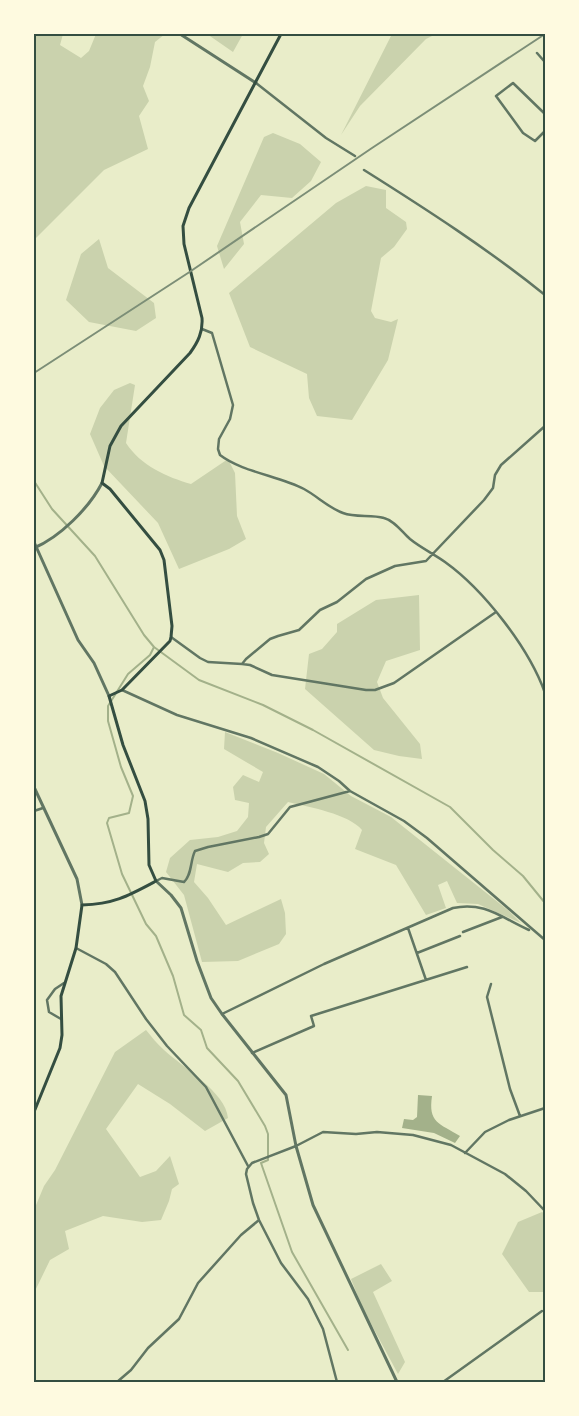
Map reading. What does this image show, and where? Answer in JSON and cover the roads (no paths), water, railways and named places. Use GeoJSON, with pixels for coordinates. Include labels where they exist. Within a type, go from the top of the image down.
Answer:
{"type":"FeatureCollection","features":[{"type":"Feature","properties":{"kind":"main road"},"geometry":{"type":"LineString","coordinates":[[34,1112],[60,1048],[62,1035],[60,1004],[64,983],[76,948],[82,905],[103,904],[115,901],[156,881],[148,865],[148,819],[145,801],[123,745],[109,696],[122,690],[170,641],[172,626],[164,560],[160,550],[110,489],[102,483],[110,446],[121,426],[190,354],[198,342],[202,329],[202,318],[186,251],[183,226],[189,208],[282,34]]}},
{"type":"Feature","properties":{"kind":"street"},"geometry":{"type":"LineString","coordinates":[[180,34],[256,83],[326,138],[355,156]]}},
{"type":"Feature","properties":{"kind":"street"},"geometry":{"type":"LineString","coordinates":[[537,53],[545,61]]}},
{"type":"Feature","properties":{"kind":"street"},"geometry":{"type":"LineString","coordinates":[[545,114],[513,83],[496,96],[523,133],[535,141],[545,131]]}},
{"type":"Feature","properties":{"kind":"street"},"geometry":{"type":"LineString","coordinates":[[364,170],[433,213],[545,295]]}},
{"type":"Feature","properties":{"kind":"street"},"geometry":{"type":"LineString","coordinates":[[202,329],[212,333],[232,399],[232,413],[220,439],[218,449],[220,455],[254,471],[306,490],[340,512],[385,518],[467,580],[496,612],[522,648],[537,674],[545,693]]}},
{"type":"Feature","properties":{"kind":"street"},"geometry":{"type":"LineString","coordinates":[[242,664],[270,639],[299,630],[320,610],[336,602],[366,578],[395,566],[426,561],[484,500],[492,488],[500,465],[545,426]]}},
{"type":"Feature","properties":{"kind":"street"},"geometry":{"type":"LineString","coordinates":[[35,548],[57,533],[84,509],[95,498],[102,483]]}},
{"type":"Feature","properties":{"kind":"street"},"geometry":{"type":"LineString","coordinates":[[34,542],[35,548],[78,640],[94,663],[109,696]]}},
{"type":"Feature","properties":{"kind":"street"},"geometry":{"type":"LineString","coordinates":[[171,637],[208,662],[250,665],[272,675],[375,690],[394,683],[496,612]]}},
{"type":"Feature","properties":{"kind":"street"},"geometry":{"type":"LineString","coordinates":[[122,690],[177,715],[251,738],[318,767],[350,791],[404,821],[427,838],[545,940]]}},
{"type":"Feature","properties":{"kind":"street"},"geometry":{"type":"LineString","coordinates":[[34,787],[77,879],[82,905]]}},
{"type":"Feature","properties":{"kind":"street"},"geometry":{"type":"LineString","coordinates":[[350,791],[290,807],[268,834],[194,851],[188,878],[184,882],[162,878],[156,881],[181,908],[211,998],[252,1053],[286,1094],[296,1146],[319,1221],[397,1382]]}},
{"type":"Feature","properties":{"kind":"street"},"geometry":{"type":"LineString","coordinates":[[34,811],[44,808]]}},
{"type":"Feature","properties":{"kind":"street"},"geometry":{"type":"LineString","coordinates":[[222,1014],[324,964],[453,908],[466,905],[477,906],[533,931]]}},
{"type":"Feature","properties":{"kind":"street"},"geometry":{"type":"LineString","coordinates":[[463,932],[502,917]]}},
{"type":"Feature","properties":{"kind":"street"},"geometry":{"type":"LineString","coordinates":[[408,928],[426,980]]}},
{"type":"Feature","properties":{"kind":"street"},"geometry":{"type":"LineString","coordinates":[[417,953],[460,936]]}},
{"type":"Feature","properties":{"kind":"street"},"geometry":{"type":"LineString","coordinates":[[76,948],[106,964],[115,972],[146,1019],[167,1046],[206,1087],[248,1166],[246,1174],[249,1189],[259,1220],[281,1264],[308,1299],[322,1329],[337,1382]]}},
{"type":"Feature","properties":{"kind":"street"},"geometry":{"type":"LineString","coordinates":[[252,1053],[314,1026],[311,1016],[467,968]]}},
{"type":"Feature","properties":{"kind":"street"},"geometry":{"type":"LineString","coordinates":[[61,1019],[48,1012],[47,1000],[55,989],[64,983]]}},
{"type":"Feature","properties":{"kind":"street"},"geometry":{"type":"LineString","coordinates":[[491,984],[487,997],[510,1089],[520,1116]]}},
{"type":"Feature","properties":{"kind":"street"},"geometry":{"type":"LineString","coordinates":[[465,1153],[485,1132],[520,1116],[545,1108]]}},
{"type":"Feature","properties":{"kind":"street"},"geometry":{"type":"LineString","coordinates":[[248,1166],[258,1160],[296,1146],[323,1132],[356,1134],[377,1132],[413,1135],[451,1145],[505,1174],[526,1191],[545,1211]]}},
{"type":"Feature","properties":{"kind":"street"},"geometry":{"type":"LineString","coordinates":[[117,1382],[131,1370],[148,1348],[179,1319],[198,1283],[241,1234],[259,1220]]}},
{"type":"Feature","properties":{"kind":"street"},"geometry":{"type":"LineString","coordinates":[[443,1382],[542,1311]]}},
{"type":"Feature","properties":{"kind":"waterway"},"geometry":{"type":"LineString","coordinates":[[34,481],[52,509],[95,556],[144,635],[154,647],[199,680],[263,705],[313,730],[450,807],[493,850],[523,876],[545,903]]}},
{"type":"Feature","properties":{"kind":"waterway"},"geometry":{"type":"LineString","coordinates":[[154,647],[150,655],[128,674],[108,706],[108,721],[121,767],[133,796],[129,813],[109,818],[107,823],[122,874],[146,924],[156,936],[173,976],[184,1015],[201,1030],[207,1048],[238,1081],[265,1126],[268,1134],[268,1160],[261,1163],[292,1252],[348,1350]]}},
{"type":"Feature","properties":{"kind":"railway"},"geometry":{"type":"LineString","coordinates":[[34,373],[188,273],[372,148],[545,34]]}}]}
